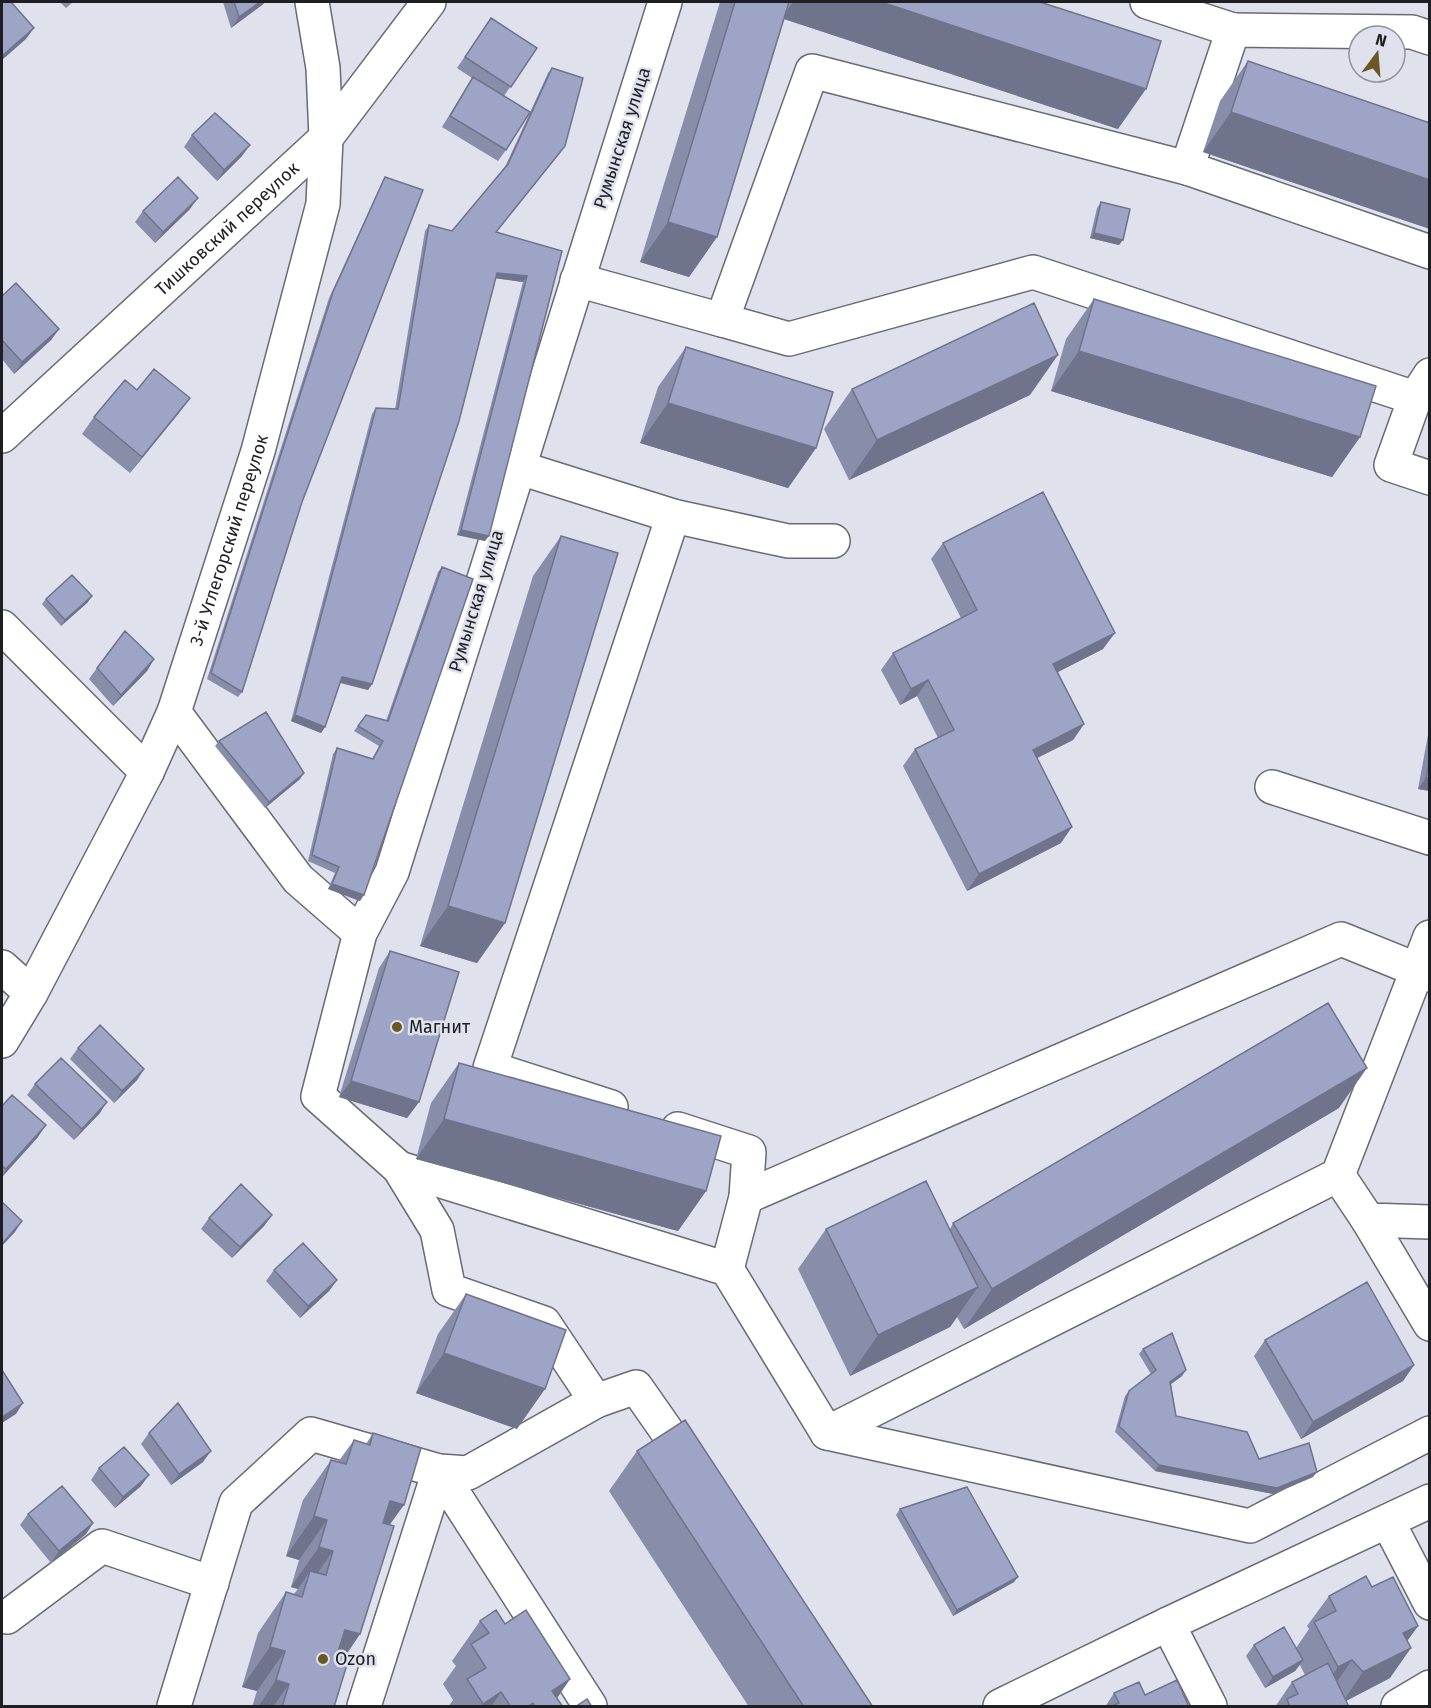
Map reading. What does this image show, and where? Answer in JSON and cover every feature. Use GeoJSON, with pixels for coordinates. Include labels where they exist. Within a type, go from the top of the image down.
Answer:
{"type":"FeatureCollection","features":[{"type":"Feature","properties":{"kind":"street","name":"3-й Углегорский переулок"},"geometry":{"type":"LineString","coordinates":[[2,1041],[31,993],[147,772],[174,712],[264,429],[323,204],[326,138],[323,68],[312,2]]}},
{"type":"Feature","properties":{"kind":"street","name":"Тишковский переулок"},"geometry":{"type":"LineString","coordinates":[[2,436],[326,138],[429,2]]}},
{"type":"Feature","properties":{"kind":"street","name":"Румынская улица"},"geometry":{"type":"LineString","coordinates":[[399,1168],[318,1096],[360,933],[392,872],[517,467],[665,2]]}},
{"type":"Feature","properties":{"kind":"street"},"geometry":{"type":"LineString","coordinates":[[1148,2],[1233,30],[1412,32],[1430,38]]}},
{"type":"Feature","properties":{"kind":"street"},"geometry":{"type":"LineString","coordinates":[[1187,168],[1233,30]]}},
{"type":"Feature","properties":{"kind":"street"},"geometry":{"type":"LineString","coordinates":[[722,320],[812,71],[1187,168],[1430,252]]}},
{"type":"Feature","properties":{"kind":"street"},"geometry":{"type":"LineString","coordinates":[[576,280],[789,339],[1033,272],[1422,386],[1391,465],[1430,478]]}},
{"type":"Feature","properties":{"kind":"street"},"geometry":{"type":"LineString","coordinates":[[517,467],[673,516],[788,541],[833,541]]}},
{"type":"Feature","properties":{"kind":"street"},"geometry":{"type":"LineString","coordinates":[[673,516],[490,1068],[749,1152],[746,1197],[727,1269]]}},
{"type":"Feature","properties":{"kind":"street"},"geometry":{"type":"LineString","coordinates":[[2,627],[147,772]]}},
{"type":"Feature","properties":{"kind":"street"},"geometry":{"type":"LineString","coordinates":[[174,712],[298,879],[360,933]]}},
{"type":"Feature","properties":{"kind":"street"},"geometry":{"type":"LineString","coordinates":[[1272,787],[1430,838]]}},
{"type":"Feature","properties":{"kind":"street"},"geometry":{"type":"LineString","coordinates":[[827,1433],[1338,1175],[1424,973],[1430,937]]}},
{"type":"Feature","properties":{"kind":"street"},"geometry":{"type":"LineString","coordinates":[[746,1197],[1341,939],[1424,973]]}},
{"type":"Feature","properties":{"kind":"street"},"geometry":{"type":"LineString","coordinates":[[2,967],[31,993]]}},
{"type":"Feature","properties":{"kind":"street"},"geometry":{"type":"LineString","coordinates":[[399,1168],[727,1269],[827,1433],[1250,1526],[1430,1433]]}},
{"type":"Feature","properties":{"kind":"street"},"geometry":{"type":"LineString","coordinates":[[399,1168],[437,1230],[449,1290],[544,1323],[596,1401]]}},
{"type":"Feature","properties":{"kind":"street"},"geometry":{"type":"LineString","coordinates":[[1338,1175],[1368,1220],[1430,1324]]}},
{"type":"Feature","properties":{"kind":"street"},"geometry":{"type":"LineString","coordinates":[[1368,1220],[1430,1222]]}},
{"type":"Feature","properties":{"kind":"street"},"geometry":{"type":"LineString","coordinates":[[174,1707],[236,1503],[311,1434],[439,1471],[468,1473],[596,1401],[636,1387],[706,1488]]}},
{"type":"Feature","properties":{"kind":"street"},"geometry":{"type":"LineString","coordinates":[[364,1707],[439,1471]]}},
{"type":"Feature","properties":{"kind":"street"},"geometry":{"type":"LineString","coordinates":[[439,1471],[590,1707]]}},
{"type":"Feature","properties":{"kind":"street"},"geometry":{"type":"LineString","coordinates":[[1000,1707],[1168,1624],[1430,1501]]}},
{"type":"Feature","properties":{"kind":"street"},"geometry":{"type":"LineString","coordinates":[[1388,1522],[1430,1603]]}},
{"type":"Feature","properties":{"kind":"street"},"geometry":{"type":"LineString","coordinates":[[7,1617],[102,1546],[212,1583]]}},
{"type":"Feature","properties":{"kind":"street"},"geometry":{"type":"LineString","coordinates":[[1168,1624],[1210,1707]]}},
{"type":"Feature","properties":{"kind":"street"},"geometry":{"type":"LineString","coordinates":[[1398,1707],[1430,1687]]}},
{"type":"Feature","properties":{"kind":"building"},"geometry":{"type":"Polygon","coordinates":[[[2,2],[11,2],[34,28],[2,56],[2,2]]]}},
{"type":"Feature","properties":{"kind":"building"},"geometry":{"type":"Polygon","coordinates":[[[234,2],[260,2],[239,17],[234,2]]]}},
{"type":"Feature","properties":{"kind":"building"},"geometry":{"type":"Polygon","coordinates":[[[735,2],[789,2],[717,237],[668,222],[735,2]]]}},
{"type":"Feature","properties":{"kind":"building"},"geometry":{"type":"Polygon","coordinates":[[[881,2],[1040,2],[1161,41],[1146,89],[881,2]]]}},
{"type":"Feature","properties":{"kind":"building"},"geometry":{"type":"Polygon","coordinates":[[[491,18],[537,48],[511,87],[465,57],[491,18]]]}},
{"type":"Feature","properties":{"kind":"building"},"geometry":{"type":"Polygon","coordinates":[[[1248,61],[1430,123],[1430,180],[1231,112],[1248,61]]]}},
{"type":"Feature","properties":{"kind":"building"},"geometry":{"type":"Polygon","coordinates":[[[552,68],[583,78],[565,146],[496,232],[562,251],[489,536],[461,530],[527,276],[497,273],[459,421],[372,684],[342,677],[325,727],[295,715],[376,408],[398,409],[429,225],[452,231],[508,164],[552,68]]]}},
{"type":"Feature","properties":{"kind":"building"},"geometry":{"type":"Polygon","coordinates":[[[473,77],[530,112],[506,150],[450,116],[473,77]]]}},
{"type":"Feature","properties":{"kind":"building"},"geometry":{"type":"Polygon","coordinates":[[[215,113],[250,145],[224,170],[192,135],[215,113]]]}},
{"type":"Feature","properties":{"kind":"building"},"geometry":{"type":"Polygon","coordinates":[[[178,177],[198,198],[163,232],[143,211],[178,177]]]}},
{"type":"Feature","properties":{"kind":"building"},"geometry":{"type":"Polygon","coordinates":[[[385,177],[423,190],[302,502],[242,692],[211,673],[333,292],[385,177]]]}},
{"type":"Feature","properties":{"kind":"building"},"geometry":{"type":"Polygon","coordinates":[[[1101,202],[1130,209],[1123,240],[1094,233],[1101,202]]]}},
{"type":"Feature","properties":{"kind":"building"},"geometry":{"type":"Polygon","coordinates":[[[16,283],[59,329],[22,362],[2,340],[2,296],[16,283]]]}},
{"type":"Feature","properties":{"kind":"building"},"geometry":{"type":"Polygon","coordinates":[[[1094,299],[1376,386],[1360,437],[1079,351],[1094,299]]]}},
{"type":"Feature","properties":{"kind":"building"},"geometry":{"type":"Polygon","coordinates":[[[1034,303],[1058,355],[877,440],[852,389],[1034,303]]]}},
{"type":"Feature","properties":{"kind":"building"},"geometry":{"type":"Polygon","coordinates":[[[686,347],[833,392],[816,448],[668,403],[686,347]]]}},
{"type":"Feature","properties":{"kind":"building"},"geometry":{"type":"Polygon","coordinates":[[[154,369],[190,398],[142,457],[94,417],[125,380],[137,390],[154,369]]]}},
{"type":"Feature","properties":{"kind":"building"},"geometry":{"type":"Polygon","coordinates":[[[1043,492],[1115,633],[1053,664],[1084,724],[1033,750],[1072,827],[979,874],[915,749],[954,730],[928,680],[911,689],[893,653],[977,610],[943,543],[1043,492]]]}},
{"type":"Feature","properties":{"kind":"building"},"geometry":{"type":"Polygon","coordinates":[[[561,536],[618,553],[505,923],[448,906],[561,536]]]}},
{"type":"Feature","properties":{"kind":"building"},"geometry":{"type":"Polygon","coordinates":[[[442,567],[473,579],[364,895],[332,884],[339,867],[312,855],[337,748],[373,759],[383,741],[358,726],[366,715],[388,721],[442,567]]]}},
{"type":"Feature","properties":{"kind":"building"},"geometry":{"type":"Polygon","coordinates":[[[72,575],[92,596],[65,620],[46,599],[72,575]]]}},
{"type":"Feature","properties":{"kind":"building"},"geometry":{"type":"Polygon","coordinates":[[[125,631],[154,659],[121,695],[97,668],[125,631]]]}},
{"type":"Feature","properties":{"kind":"building"},"geometry":{"type":"Polygon","coordinates":[[[266,712],[304,773],[269,802],[219,741],[266,712]]]}},
{"type":"Feature","properties":{"kind":"building"},"geometry":{"type":"Polygon","coordinates":[[[1430,758],[1430,778],[1426,778],[1430,758]]]}},
{"type":"Feature","properties":{"kind":"building"},"geometry":{"type":"Polygon","coordinates":[[[390,951],[459,972],[419,1102],[351,1081],[390,951]]]}},
{"type":"Feature","properties":{"kind":"building"},"geometry":{"type":"Polygon","coordinates":[[[1328,1003],[1367,1068],[992,1289],[953,1223],[1328,1003]]]}},
{"type":"Feature","properties":{"kind":"building"},"geometry":{"type":"Polygon","coordinates":[[[100,1025],[144,1069],[122,1091],[78,1048],[100,1025]]]}},
{"type":"Feature","properties":{"kind":"building"},"geometry":{"type":"Polygon","coordinates":[[[61,1058],[107,1102],[82,1129],[35,1084],[61,1058]]]}},
{"type":"Feature","properties":{"kind":"building"},"geometry":{"type":"Polygon","coordinates":[[[459,1063],[721,1136],[706,1191],[444,1119],[459,1063]]]}},
{"type":"Feature","properties":{"kind":"building"},"geometry":{"type":"Polygon","coordinates":[[[12,1095],[46,1125],[6,1169],[2,1166],[2,1106],[12,1095]]]}},
{"type":"Feature","properties":{"kind":"building"},"geometry":{"type":"Polygon","coordinates":[[[926,1181],[978,1287],[878,1335],[826,1229],[926,1181]]]}},
{"type":"Feature","properties":{"kind":"building"},"geometry":{"type":"Polygon","coordinates":[[[241,1184],[272,1215],[240,1247],[209,1218],[241,1184]]]}},
{"type":"Feature","properties":{"kind":"building"},"geometry":{"type":"Polygon","coordinates":[[[2,1202],[22,1221],[2,1244],[2,1202]]]}},
{"type":"Feature","properties":{"kind":"building"},"geometry":{"type":"Polygon","coordinates":[[[303,1243],[337,1280],[308,1306],[274,1270],[303,1243]]]}},
{"type":"Feature","properties":{"kind":"building"},"geometry":{"type":"Polygon","coordinates":[[[1367,1282],[1414,1365],[1313,1422],[1265,1340],[1367,1282]]]}},
{"type":"Feature","properties":{"kind":"building"},"geometry":{"type":"Polygon","coordinates":[[[466,1294],[566,1330],[545,1389],[444,1353],[466,1294]]]}},
{"type":"Feature","properties":{"kind":"building"},"geometry":{"type":"Polygon","coordinates":[[[1172,1333],[1186,1370],[1170,1382],[1176,1416],[1247,1432],[1259,1459],[1309,1443],[1317,1472],[1277,1488],[1159,1465],[1119,1426],[1129,1391],[1156,1370],[1143,1349],[1172,1333]]]}},
{"type":"Feature","properties":{"kind":"building"},"geometry":{"type":"Polygon","coordinates":[[[2,1370],[23,1403],[2,1417],[2,1370]]]}},
{"type":"Feature","properties":{"kind":"building"},"geometry":{"type":"Polygon","coordinates":[[[178,1403],[211,1451],[179,1474],[149,1433],[178,1403]]]}},
{"type":"Feature","properties":{"kind":"building"},"geometry":{"type":"Polygon","coordinates":[[[685,1420],[873,1707],[804,1707],[637,1451],[685,1420]]]}},
{"type":"Feature","properties":{"kind":"building"},"geometry":{"type":"Polygon","coordinates":[[[373,1433],[421,1448],[404,1505],[390,1501],[383,1523],[394,1526],[360,1634],[345,1630],[337,1655],[349,1658],[334,1707],[282,1707],[289,1684],[276,1680],[285,1651],[270,1647],[286,1592],[302,1597],[310,1571],[326,1575],[333,1551],[319,1547],[327,1520],[314,1516],[331,1460],[346,1464],[354,1440],[370,1445],[373,1433]]]}},
{"type":"Feature","properties":{"kind":"building"},"geometry":{"type":"Polygon","coordinates":[[[124,1447],[149,1475],[123,1497],[99,1468],[124,1447]]]}},
{"type":"Feature","properties":{"kind":"building"},"geometry":{"type":"Polygon","coordinates":[[[62,1486],[93,1523],[59,1551],[28,1514],[62,1486]]]}},
{"type":"Feature","properties":{"kind":"building"},"geometry":{"type":"Polygon","coordinates":[[[967,1487],[1018,1577],[957,1610],[900,1509],[967,1487]]]}},
{"type":"Feature","properties":{"kind":"building"},"geometry":{"type":"Polygon","coordinates":[[[1366,1576],[1372,1587],[1393,1577],[1418,1626],[1403,1633],[1411,1648],[1363,1672],[1352,1660],[1338,1667],[1314,1622],[1336,1611],[1329,1596],[1366,1576]]]}},
{"type":"Feature","properties":{"kind":"building"},"geometry":{"type":"Polygon","coordinates":[[[496,1610],[505,1624],[526,1610],[570,1679],[552,1691],[563,1707],[535,1707],[533,1703],[527,1707],[511,1707],[501,1692],[483,1704],[467,1679],[486,1668],[471,1644],[489,1633],[480,1621],[496,1610]]]}},
{"type":"Feature","properties":{"kind":"building"},"geometry":{"type":"Polygon","coordinates":[[[1284,1627],[1303,1660],[1273,1677],[1254,1645],[1284,1627]]]}},
{"type":"Feature","properties":{"kind":"building"},"geometry":{"type":"Polygon","coordinates":[[[1328,1663],[1349,1707],[1290,1707],[1287,1699],[1298,1694],[1292,1682],[1328,1663]]]}},
{"type":"Feature","properties":{"kind":"building"},"geometry":{"type":"Polygon","coordinates":[[[1177,1680],[1189,1707],[1110,1707],[1119,1703],[1114,1693],[1139,1682],[1145,1695],[1177,1680]]]}},
{"type":"Feature","properties":{"kind":"building"},"geometry":{"type":"Polygon","coordinates":[[[587,1699],[592,1707],[575,1707],[587,1699]]]}},
{"type":"Feature","properties":{"kind":"place","name":"Магнит"},"geometry":{"type":"Point","coordinates":[397,1027]}},
{"type":"Feature","properties":{"kind":"place","name":"Ozon"},"geometry":{"type":"Point","coordinates":[323,1659]}}]}
